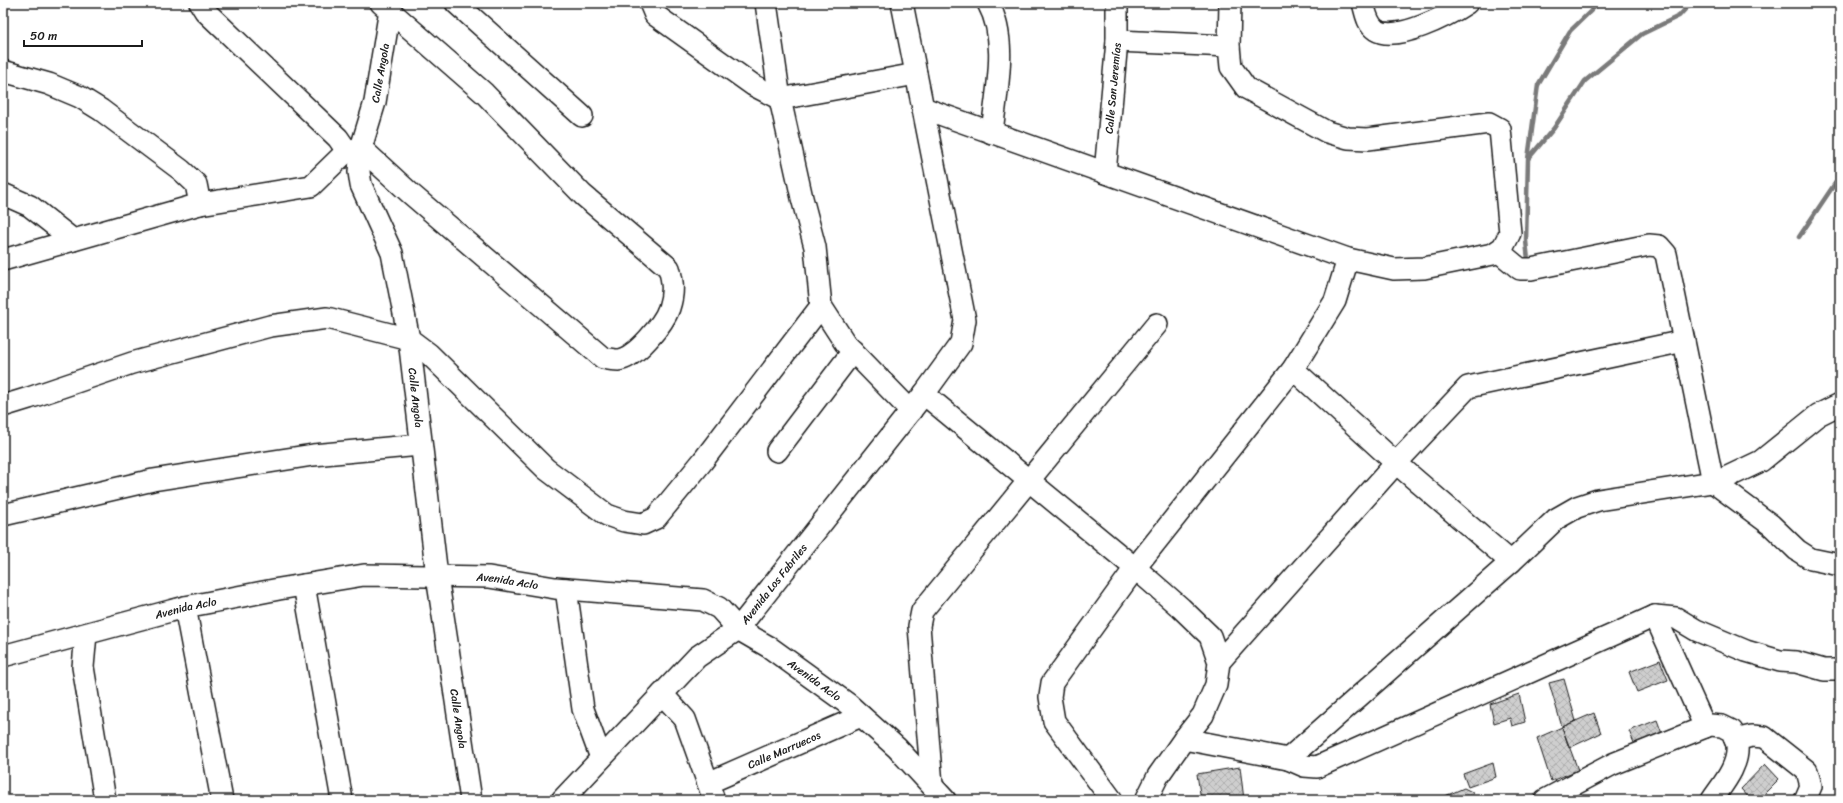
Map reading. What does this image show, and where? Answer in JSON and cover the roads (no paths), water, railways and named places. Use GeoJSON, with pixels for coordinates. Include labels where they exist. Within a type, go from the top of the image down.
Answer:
{"type":"FeatureCollection","features":[{"type":"Feature","properties":{"kind":"street"},"geometry":{"type":"LineString","coordinates":[[200,3],[205,11],[338,138],[411,194],[603,358],[620,360],[635,353],[654,332],[669,309],[674,284],[669,268],[583,195],[484,93],[387,5]]}},
{"type":"Feature","properties":{"kind":"street"},"geometry":{"type":"LineString","coordinates":[[456,3],[582,116]]}},
{"type":"Feature","properties":{"kind":"street"},"geometry":{"type":"LineString","coordinates":[[766,3],[780,99],[802,198],[815,247],[821,306],[845,343],[911,411]]}},
{"type":"Feature","properties":{"kind":"street"},"geometry":{"type":"LineString","coordinates":[[902,3],[923,108],[1348,259],[1394,269],[1424,268],[1493,254],[1503,247],[1510,233],[1500,129],[1489,123],[1368,139],[1348,138],[1327,132],[1246,88],[1231,67],[1229,46],[1230,3]]}},
{"type":"Feature","properties":{"kind":"street"},"geometry":{"type":"LineString","coordinates":[[988,3],[996,18],[1000,43],[992,133]]}},
{"type":"Feature","properties":{"kind":"street","name":"Calle San Jeremías"},"geometry":{"type":"LineString","coordinates":[[1105,173],[1117,41],[1117,3]]}},
{"type":"Feature","properties":{"kind":"street"},"geometry":{"type":"LineString","coordinates":[[1363,3],[1368,21],[1375,30],[1385,34],[1423,25],[1453,12],[1467,3]]}},
{"type":"Feature","properties":{"kind":"street","name":"Calle Angola"},"geometry":{"type":"LineString","coordinates":[[387,5],[375,102],[354,150],[361,185],[392,253],[409,339],[420,445],[437,576],[470,800]]}},
{"type":"Feature","properties":{"kind":"street"},"geometry":{"type":"LineString","coordinates":[[649,7],[753,86],[780,99],[916,74]]}},
{"type":"Feature","properties":{"kind":"street"},"geometry":{"type":"LineString","coordinates":[[1117,41],[1229,46]]}},
{"type":"Feature","properties":{"kind":"street"},"geometry":{"type":"LineString","coordinates":[[3,71],[49,84],[80,97],[101,110],[181,170],[196,184],[200,204]]}},
{"type":"Feature","properties":{"kind":"street","name":"Avenida Los Fabriles"},"geometry":{"type":"LineString","coordinates":[[571,796],[601,758],[698,656],[738,629],[911,411],[961,343],[965,320],[923,108]]}},
{"type":"Feature","properties":{"kind":"street"},"geometry":{"type":"LineString","coordinates":[[3,260],[200,204],[311,186],[354,150]]}},
{"type":"Feature","properties":{"kind":"street"},"geometry":{"type":"LineString","coordinates":[[3,194],[30,206],[73,240]]}},
{"type":"Feature","properties":{"kind":"street"},"geometry":{"type":"LineString","coordinates":[[1498,250],[1520,269],[1531,269],[1649,245],[1659,246],[1666,254],[1713,482],[1771,525],[1797,550],[1811,559],[1840,565]]}},
{"type":"Feature","properties":{"kind":"street"},"geometry":{"type":"LineString","coordinates":[[1112,800],[1054,721],[1050,697],[1052,683],[1135,568],[1293,369],[1335,301],[1348,259]]}},
{"type":"Feature","properties":{"kind":"street"},"geometry":{"type":"LineString","coordinates":[[3,406],[132,362],[270,326],[327,318],[409,339],[429,354],[546,469],[607,515],[624,521],[643,524],[656,518],[693,473],[780,362],[821,306]]}},
{"type":"Feature","properties":{"kind":"street"},"geometry":{"type":"LineString","coordinates":[[938,793],[919,626],[922,611],[1157,324]]}},
{"type":"Feature","properties":{"kind":"street"},"geometry":{"type":"LineString","coordinates":[[1219,662],[1396,463],[1468,387],[1684,341]]}},
{"type":"Feature","properties":{"kind":"street"},"geometry":{"type":"LineString","coordinates":[[777,451],[853,351]]}},
{"type":"Feature","properties":{"kind":"street"},"geometry":{"type":"LineString","coordinates":[[1293,369],[1396,463],[1511,562]]}},
{"type":"Feature","properties":{"kind":"street"},"geometry":{"type":"LineString","coordinates":[[924,394],[1135,568],[1181,608],[1210,636],[1218,642],[1238,641]]}},
{"type":"Feature","properties":{"kind":"street"},"geometry":{"type":"LineString","coordinates":[[1288,759],[1511,562],[1556,519],[1576,506],[1598,500],[1719,481],[1761,461],[1818,414],[1840,404]]}},
{"type":"Feature","properties":{"kind":"street"},"geometry":{"type":"LineString","coordinates":[[3,515],[153,480],[313,456],[420,445]]}},
{"type":"Feature","properties":{"kind":"street","name":"Avenida Aclo"},"geometry":{"type":"LineString","coordinates":[[3,656],[185,607],[304,585],[364,576],[489,577],[566,589],[703,600],[719,608],[738,629],[769,647],[848,704],[897,748],[938,793]]}},
{"type":"Feature","properties":{"kind":"street"},"geometry":{"type":"LineString","coordinates":[[304,585],[342,800]]}},
{"type":"Feature","properties":{"kind":"street"},"geometry":{"type":"LineString","coordinates":[[566,589],[583,709],[601,758]]}},
{"type":"Feature","properties":{"kind":"street"},"geometry":{"type":"LineString","coordinates":[[185,607],[222,800]]}},
{"type":"Feature","properties":{"kind":"street"},"geometry":{"type":"LineString","coordinates":[[1655,616],[1705,727]]}},
{"type":"Feature","properties":{"kind":"street"},"geometry":{"type":"LineString","coordinates":[[1184,739],[1288,759],[1304,766],[1318,767],[1655,616],[1676,618],[1696,630],[1746,651],[1766,657],[1780,661],[1796,662],[1824,670],[1840,670]]}},
{"type":"Feature","properties":{"kind":"street"},"geometry":{"type":"LineString","coordinates":[[86,634],[83,667],[105,800]]}},
{"type":"Feature","properties":{"kind":"street"},"geometry":{"type":"LineString","coordinates":[[1146,800],[1158,776],[1203,715],[1216,685],[1219,662],[1210,636]]}},
{"type":"Feature","properties":{"kind":"street"},"geometry":{"type":"LineString","coordinates":[[662,694],[685,719],[711,792]]}},
{"type":"Feature","properties":{"kind":"street","name":"Calle Marruecos"},"geometry":{"type":"LineString","coordinates":[[711,792],[861,716]]}},
{"type":"Feature","properties":{"kind":"street"},"geometry":{"type":"LineString","coordinates":[[1545,800],[1613,764],[1710,725],[1722,726],[1732,731],[1737,745],[1736,760],[1712,800]]}},
{"type":"Feature","properties":{"kind":"street"},"geometry":{"type":"LineString","coordinates":[[1735,740],[1752,736],[1764,737],[1807,771],[1811,786],[1805,800]]}},
{"type":"Feature","properties":{"kind":"waterway"},"geometry":{"type":"LineString","coordinates":[[1528,159],[1538,85],[1570,31],[1599,3]]}},
{"type":"Feature","properties":{"kind":"waterway"},"geometry":{"type":"LineString","coordinates":[[1528,260],[1526,241],[1528,159],[1554,128],[1585,81],[1642,34],[1679,16],[1691,3]]}},
{"type":"Feature","properties":{"kind":"waterway"},"geometry":{"type":"LineString","coordinates":[[1799,237],[1840,176]]}}]}
